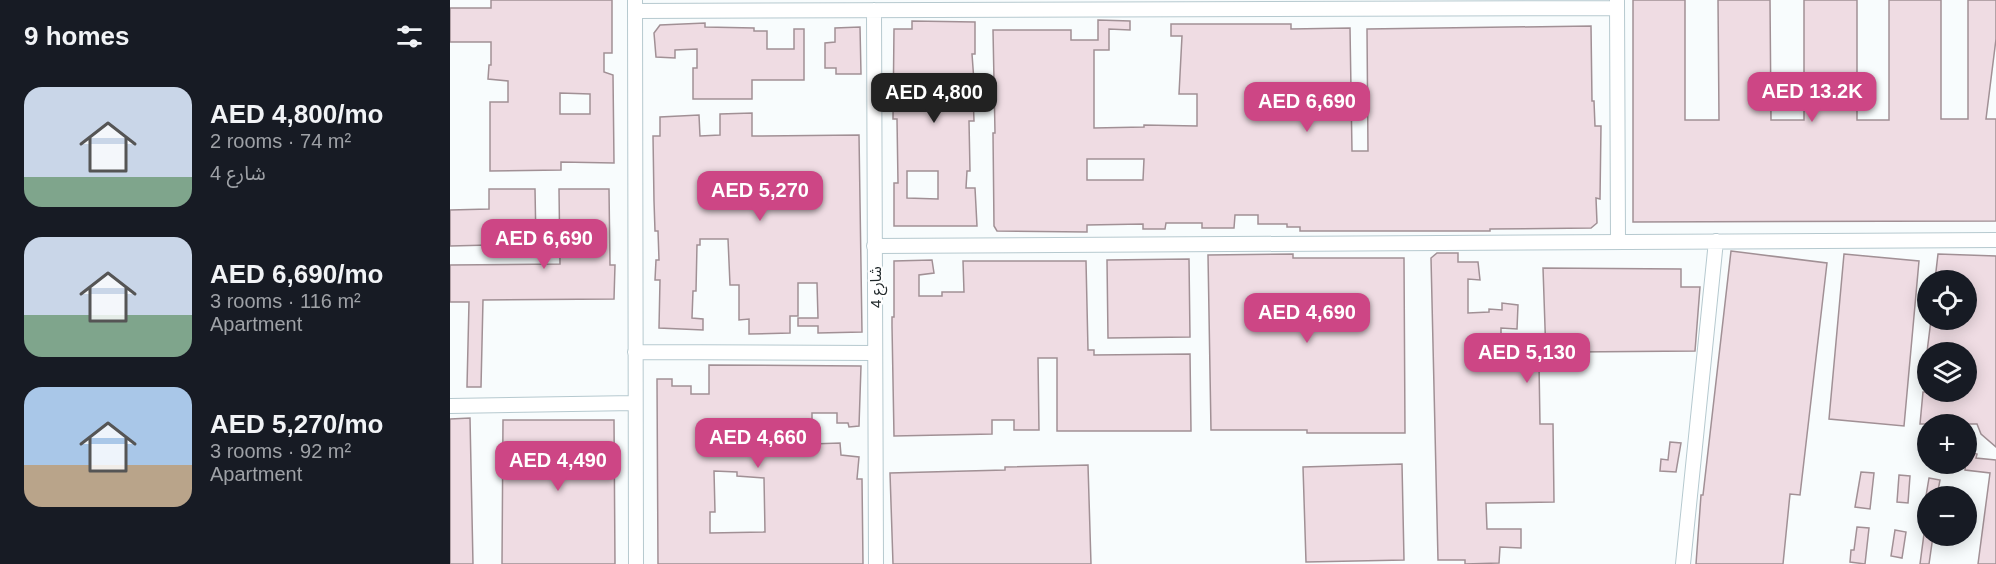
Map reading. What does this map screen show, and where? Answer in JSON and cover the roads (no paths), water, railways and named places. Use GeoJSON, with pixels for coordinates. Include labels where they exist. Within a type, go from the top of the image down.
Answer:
{"type":"FeatureCollection","features":[{"type":"Feature","properties":{"kind":"street"},"geometry":{"type":"LineString","coordinates":[[636,564],[635,6],[874,10],[956,5],[1617,4],[1618,242]]}},
{"type":"Feature","properties":{"kind":"street","name":"شارع 4"},"geometry":{"type":"LineString","coordinates":[[874,10],[876,564]]}},
{"type":"Feature","properties":{"kind":"street"},"geometry":{"type":"LineString","coordinates":[[874,246],[1996,240]]}},
{"type":"Feature","properties":{"kind":"street"},"geometry":{"type":"LineString","coordinates":[[1683,564],[1716,241]]}},
{"type":"Feature","properties":{"kind":"street"},"geometry":{"type":"LineString","coordinates":[[635,352],[875,353]]}},
{"type":"Feature","properties":{"kind":"street"},"geometry":{"type":"LineString","coordinates":[[450,406],[635,403]]}}]}
